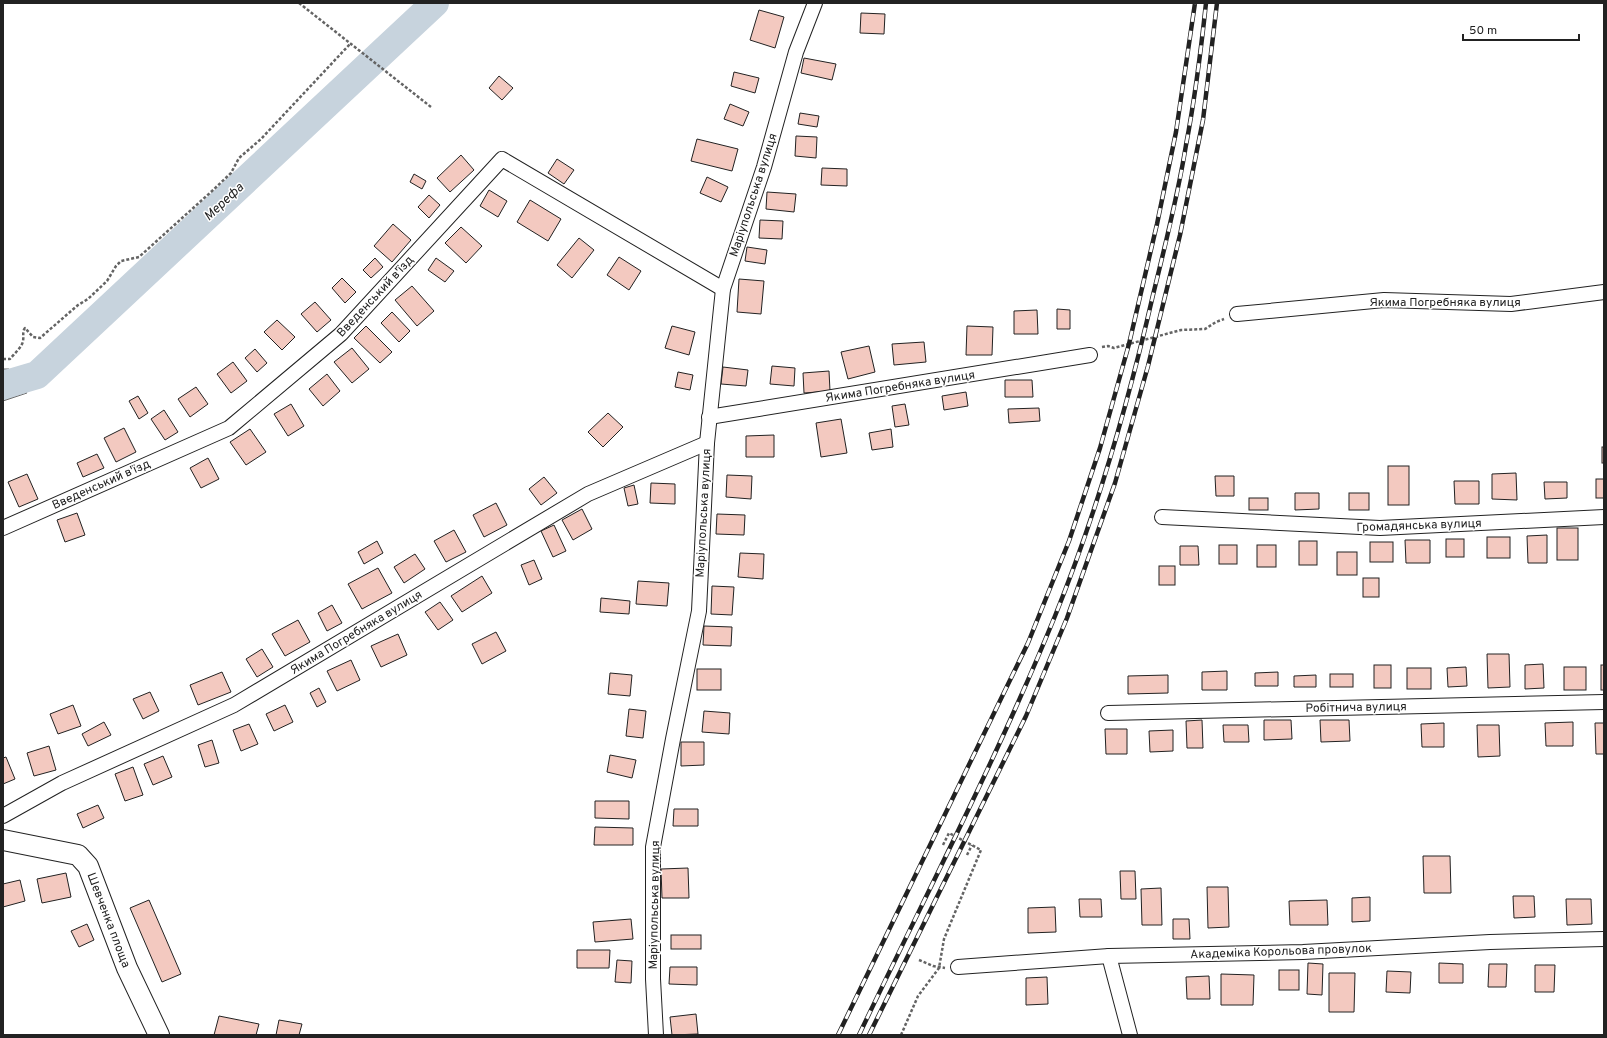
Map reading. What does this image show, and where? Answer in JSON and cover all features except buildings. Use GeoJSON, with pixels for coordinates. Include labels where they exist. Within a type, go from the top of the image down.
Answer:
{"type":"FeatureCollection","features":[{"type":"Feature","properties":{"kind":"street","name":"Маріупольська вулиця"},"geometry":{"type":"LineString","coordinates":[[656,1035],[653,979],[653,847],[699,612],[706,443],[723,289],[764,167],[796,52],[815,3]]}},
{"type":"Feature","properties":{"kind":"street","name":"Введенський в'їзд"},"geometry":{"type":"LineString","coordinates":[[3,528],[229,428],[341,334],[502,159],[723,289]]}},
{"type":"Feature","properties":{"kind":"street","name":"Якима Погребняка вулиця"},"geometry":{"type":"LineString","coordinates":[[1237,314],[1384,300],[1511,304],[1604,292]]}},
{"type":"Feature","properties":{"kind":"street","name":"Якима Погребняка вулиця"},"geometry":{"type":"LineString","coordinates":[[710,417],[1090,355]]}},
{"type":"Feature","properties":{"kind":"street","name":"Якима Погребняка вулиця"},"geometry":{"type":"LineString","coordinates":[[3,816],[62,783],[234,705],[588,494],[706,443]]}},
{"type":"Feature","properties":{"kind":"street","name":"Громадянська вулиця"},"geometry":{"type":"LineString","coordinates":[[1162,517],[1380,528],[1604,517]]}},
{"type":"Feature","properties":{"kind":"street","name":"Робітнича вулиця"},"geometry":{"type":"LineString","coordinates":[[1108,713],[1604,702]]}},
{"type":"Feature","properties":{"kind":"street","name":"Шевченка площа"},"geometry":{"type":"LineString","coordinates":[[3,840],[78,855],[88,866],[127,968],[159,1035]]}},
{"type":"Feature","properties":{"kind":"street","name":"Академіка Корольова провулок"},"geometry":{"type":"LineString","coordinates":[[958,967],[1109,956],[1303,952],[1490,942],[1604,939]]}},
{"type":"Feature","properties":{"kind":"street"},"geometry":{"type":"LineString","coordinates":[[1109,956],[1130,1035]]}},
{"type":"Feature","properties":{"kind":"path"},"geometry":{"type":"LineString","coordinates":[[299,3],[390,76],[431,106]]}},
{"type":"Feature","properties":{"kind":"path"},"geometry":{"type":"LineString","coordinates":[[3,359],[10,359],[18,349],[23,342],[24,331],[26,328],[33,337],[40,338],[78,305],[88,299],[107,281],[116,266],[121,261],[138,257],[159,240],[231,173],[239,158],[266,134],[350,44]]}},
{"type":"Feature","properties":{"kind":"path"},"geometry":{"type":"LineString","coordinates":[[1090,355],[1102,347],[1108,346],[1114,348],[1181,330],[1205,329],[1216,322],[1237,314]]}},
{"type":"Feature","properties":{"kind":"path"},"geometry":{"type":"LineString","coordinates":[[901,1035],[918,996],[939,968],[944,939],[981,850],[949,834],[943,845]]}},
{"type":"Feature","properties":{"kind":"path"},"geometry":{"type":"LineString","coordinates":[[967,855],[972,845]]}},
{"type":"Feature","properties":{"kind":"path"},"geometry":{"type":"LineString","coordinates":[[919,960],[933,966]]}},
{"type":"Feature","properties":{"kind":"shaded area"},"geometry":{"type":"Polygon","coordinates":[[[3,369],[9,369],[27,393],[3,401],[3,369]]]}},
{"type":"Feature","properties":{"kind":"waterway","name":"Мерефа"},"geometry":{"type":"LineString","coordinates":[[3,385],[37,375],[435,3]]}},
{"type":"Feature","properties":{"kind":"railway"},"geometry":{"type":"LineString","coordinates":[[838,1035],[1028,643],[1069,541],[1100,448],[1129,344],[1157,224],[1176,132],[1195,3]]}},
{"type":"Feature","properties":{"kind":"railway"},"geometry":{"type":"LineString","coordinates":[[859,1035],[985,775],[1033,669],[1085,537],[1133,377],[1171,220],[1183,164],[1192,110],[1206,3]]}},
{"type":"Feature","properties":{"kind":"railway"},"geometry":{"type":"LineString","coordinates":[[869,1035],[1026,716],[1067,618],[1115,483],[1148,366],[1180,235],[1203,120],[1217,3]]}}]}
